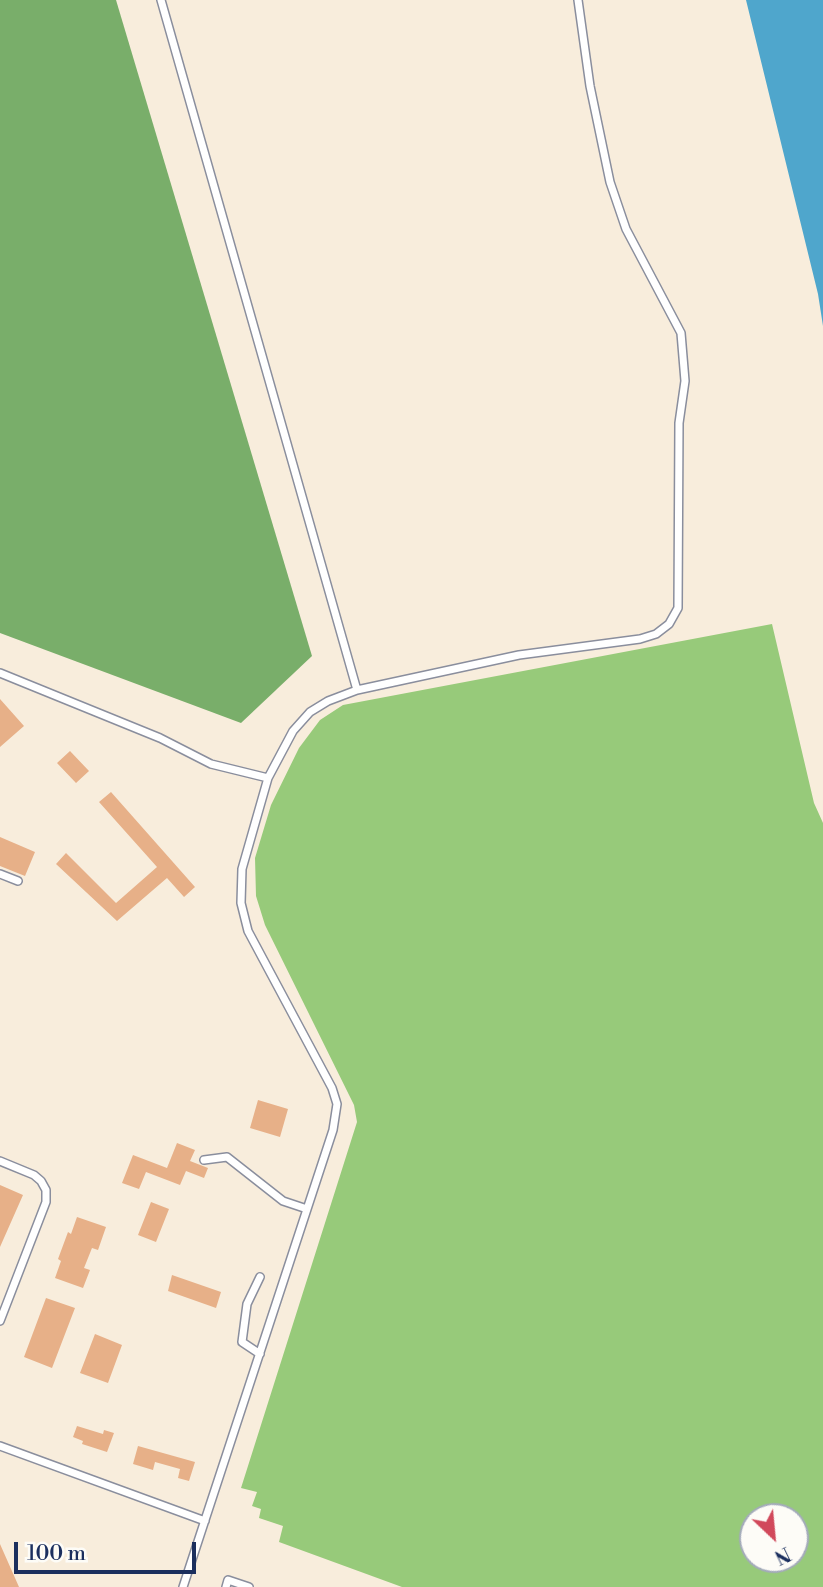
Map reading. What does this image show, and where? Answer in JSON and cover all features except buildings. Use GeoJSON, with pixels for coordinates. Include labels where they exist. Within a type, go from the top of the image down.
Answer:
{"type":"FeatureCollection","features":[{"type":"Feature","properties":{"kind":"lane"},"geometry":{"type":"LineString","coordinates":[[161,0],[357,690]]}},
{"type":"Feature","properties":{"kind":"lane"},"geometry":{"type":"LineString","coordinates":[[183,1587],[333,1130],[337,1104],[332,1088],[248,931],[241,903],[242,869],[268,778],[293,731],[310,712],[328,701],[357,690],[519,655],[639,639],[656,634],[669,624],[678,608],[679,423],[685,381],[681,333],[626,229],[610,181],[590,86],[578,0]]}},
{"type":"Feature","properties":{"kind":"lane"},"geometry":{"type":"LineString","coordinates":[[0,673],[160,738],[211,764],[268,778]]}},
{"type":"Feature","properties":{"kind":"lane"},"geometry":{"type":"LineString","coordinates":[[0,874],[18,881]]}},
{"type":"Feature","properties":{"kind":"lane"},"geometry":{"type":"LineString","coordinates":[[204,1160],[227,1157],[283,1201],[307,1209]]}},
{"type":"Feature","properties":{"kind":"lane"},"geometry":{"type":"LineString","coordinates":[[0,1161],[34,1175],[46,1190],[46,1202],[0,1321]]}},
{"type":"Feature","properties":{"kind":"lane"},"geometry":{"type":"LineString","coordinates":[[260,1277],[247,1304],[242,1342],[260,1354]]}},
{"type":"Feature","properties":{"kind":"lane"},"geometry":{"type":"LineString","coordinates":[[0,1446],[205,1521]]}},
{"type":"Feature","properties":{"kind":"lane"},"geometry":{"type":"LineString","coordinates":[[226,1587],[228,1580],[249,1587]]}},
{"type":"Feature","properties":{"kind":"green space"},"geometry":{"type":"Polygon","coordinates":[[[0,0],[116,0],[312,656],[241,723],[0,633],[0,0]]]}},
{"type":"Feature","properties":{"kind":"green space"},"geometry":{"type":"Polygon","coordinates":[[[772,624],[814,803],[823,823],[823,1587],[402,1587],[279,1542],[283,1526],[259,1518],[261,1509],[252,1506],[257,1492],[241,1488],[357,1122],[354,1105],[265,925],[256,896],[255,858],[271,805],[299,748],[320,720],[343,705],[772,624]]]}},
{"type":"Feature","properties":{"kind":"water"},"geometry":{"type":"Polygon","coordinates":[[[746,0],[823,0],[823,326],[818,294],[746,0]]]}}]}
